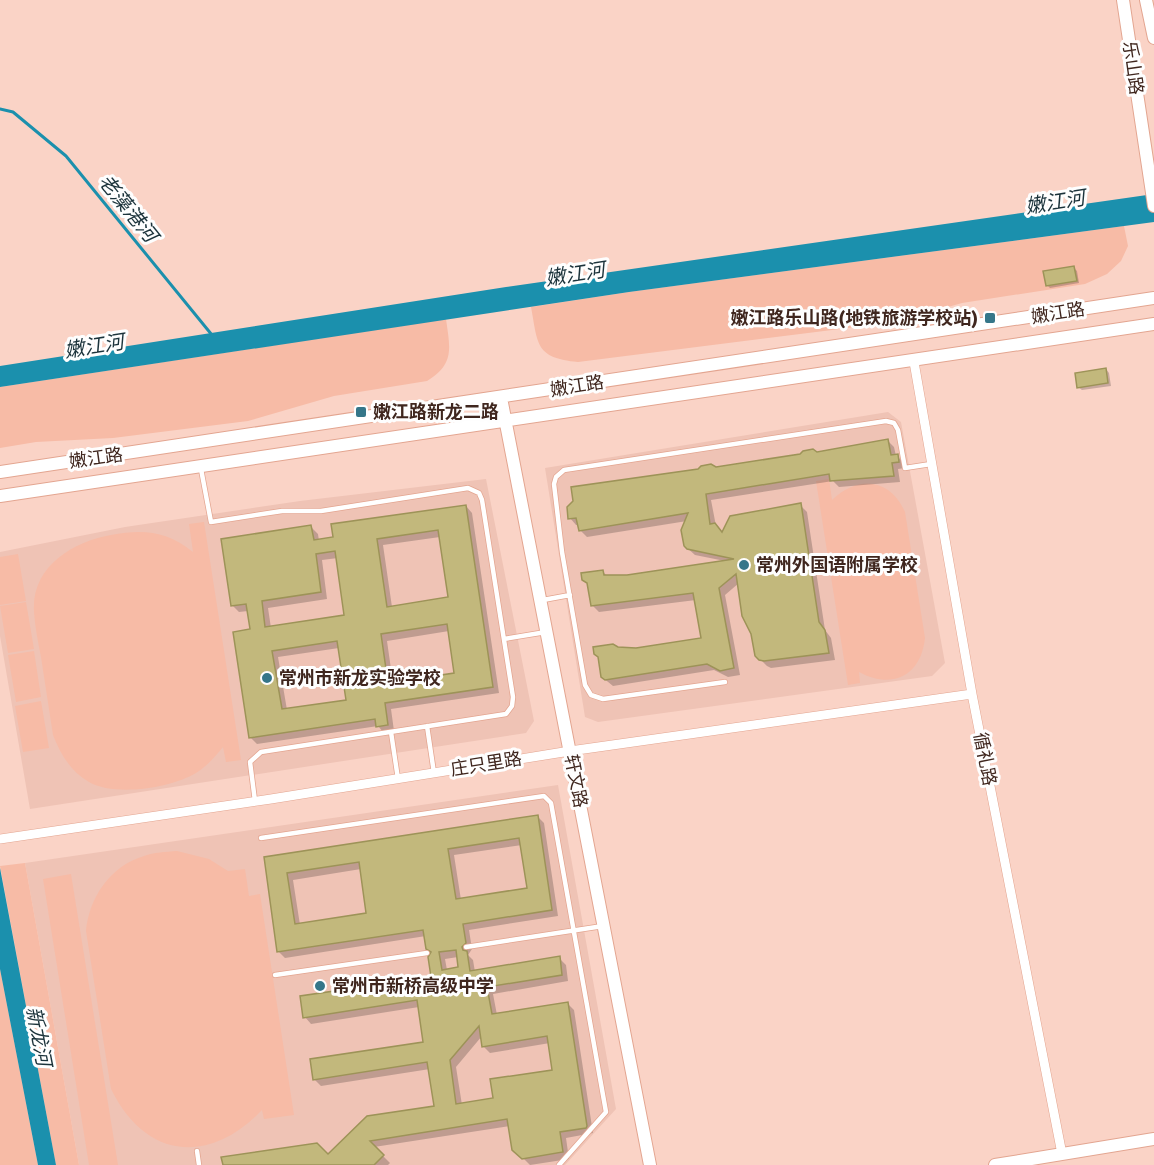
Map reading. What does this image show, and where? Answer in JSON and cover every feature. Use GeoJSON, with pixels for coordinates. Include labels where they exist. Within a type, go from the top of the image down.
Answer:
{"type":"FeatureCollection","features":[{"type":"Feature","properties":{"kind":"main road","name":"乐山路"},"geometry":{"type":"LineString","coordinates":[[1123,0],[1154,207]]}},
{"type":"Feature","properties":{"kind":"main road","name":"乐山路"},"geometry":{"type":"LineString","coordinates":[[1146,0],[1154,38]]}},
{"type":"Feature","properties":{"kind":"main road","name":"嫩江路"},"geometry":{"type":"LineString","coordinates":[[0,472],[1154,298]]}},
{"type":"Feature","properties":{"kind":"main road","name":"嫩江路"},"geometry":{"type":"LineString","coordinates":[[0,496],[505,420],[914,362],[1154,324]]}},
{"type":"Feature","properties":{"kind":"main road","name":"轩文路"},"geometry":{"type":"LineString","coordinates":[[501,398],[650,1165]]}},
{"type":"Feature","properties":{"kind":"main road"},"geometry":{"type":"LineString","coordinates":[[995,1165],[1154,1139]]}},
{"type":"Feature","properties":{"kind":"street","name":"循礼路"},"geometry":{"type":"LineString","coordinates":[[914,362],[972,694],[1062,1154]]}},
{"type":"Feature","properties":{"kind":"street","name":"庄只里路"},"geometry":{"type":"LineString","coordinates":[[0,839],[570,751],[972,694]]}},
{"type":"Feature","properties":{"kind":"lane"},"geometry":{"type":"LineString","coordinates":[[725,682],[603,699],[591,695],[585,685],[570,595],[554,484],[556,477],[564,470],[886,421],[894,423],[898,430],[905,468],[931,464]]}},
{"type":"Feature","properties":{"kind":"lane"},"geometry":{"type":"LineString","coordinates":[[200,466],[211,522],[282,511],[321,511],[468,488],[479,493],[482,500],[513,697],[512,706],[506,714],[261,752],[250,762],[255,801]]}},
{"type":"Feature","properties":{"kind":"lane"},"geometry":{"type":"LineString","coordinates":[[540,600],[570,595]]}},
{"type":"Feature","properties":{"kind":"lane"},"geometry":{"type":"LineString","coordinates":[[504,639],[546,632]]}},
{"type":"Feature","properties":{"kind":"lane"},"geometry":{"type":"LineString","coordinates":[[427,726],[434,773]]}},
{"type":"Feature","properties":{"kind":"lane"},"geometry":{"type":"LineString","coordinates":[[391,732],[398,778]]}},
{"type":"Feature","properties":{"kind":"lane"},"geometry":{"type":"LineString","coordinates":[[261,838],[544,796],[551,803],[606,1112],[559,1165]]}},
{"type":"Feature","properties":{"kind":"lane"},"geometry":{"type":"LineString","coordinates":[[466,947],[605,925]]}},
{"type":"Feature","properties":{"kind":"lane"},"geometry":{"type":"LineString","coordinates":[[275,975],[427,953]]}},
{"type":"Feature","properties":{"kind":"lane"},"geometry":{"type":"LineString","coordinates":[[197,1151],[199,1165]]}},
{"type":"Feature","properties":{"kind":"shaded area"},"geometry":{"type":"Polygon","coordinates":[[[1124,226],[1128,246],[1121,261],[1107,274],[1085,284],[962,303],[896,322],[578,362],[564,360],[546,353],[535,331],[531,307],[629,292],[1124,226]]]}},
{"type":"Feature","properties":{"kind":"shaded area"},"geometry":{"type":"Polygon","coordinates":[[[446,319],[449,347],[446,362],[436,375],[427,381],[334,396],[248,421],[113,438],[36,442],[0,448],[0,387],[446,319]]]}},
{"type":"Feature","properties":{"kind":"shaded area","name":"常州外国语附属学校"},"geometry":{"type":"Polygon","coordinates":[[[888,412],[901,422],[945,663],[932,676],[598,722],[585,717],[545,468],[888,412]]]}},
{"type":"Feature","properties":{"kind":"shaded area","name":"常州市新龙实验学校"},"geometry":{"type":"Polygon","coordinates":[[[486,479],[534,721],[526,733],[30,809],[0,636],[0,552],[125,527],[300,501],[486,479]]]}},
{"type":"Feature","properties":{"kind":"shaded area"},"geometry":{"type":"Polygon","coordinates":[[[829,479],[832,500],[852,487],[873,484],[891,492],[905,512],[925,638],[918,662],[903,676],[883,680],[859,672],[860,683],[848,685],[816,481],[829,479]]]}},
{"type":"Feature","properties":{"kind":"shaded area"},"geometry":{"type":"Polygon","coordinates":[[[204,522],[241,760],[226,762],[223,747],[196,773],[172,783],[128,790],[100,787],[76,773],[66,761],[53,735],[34,618],[35,596],[39,582],[57,559],[69,551],[96,538],[111,535],[134,532],[154,533],[174,540],[193,552],[189,524],[204,522]]]}},
{"type":"Feature","properties":{"kind":"shaded area"},"geometry":{"type":"Polygon","coordinates":[[[18,554],[26,601],[0,605],[0,557],[18,554]]]}},
{"type":"Feature","properties":{"kind":"shaded area"},"geometry":{"type":"Polygon","coordinates":[[[26,602],[34,649],[8,653],[0,606],[26,602]]]}},
{"type":"Feature","properties":{"kind":"shaded area"},"geometry":{"type":"Polygon","coordinates":[[[34,651],[41,697],[16,702],[8,655],[34,651]]]}},
{"type":"Feature","properties":{"kind":"shaded area"},"geometry":{"type":"Polygon","coordinates":[[[41,701],[49,748],[23,752],[15,706],[41,701]]]}},
{"type":"Feature","properties":{"kind":"shaded area","name":"常州市新桥高级中学"},"geometry":{"type":"Polygon","coordinates":[[[558,785],[616,1109],[565,1165],[79,1165],[25,863],[558,785]]]}},
{"type":"Feature","properties":{"kind":"shaded area"},"geometry":{"type":"Polygon","coordinates":[[[177,851],[209,859],[228,871],[245,869],[249,896],[260,894],[294,1115],[264,1119],[262,1110],[242,1128],[221,1140],[201,1146],[180,1147],[160,1141],[142,1130],[125,1113],[111,1089],[86,931],[97,895],[111,875],[121,867],[144,856],[177,851]]]}},
{"type":"Feature","properties":{"kind":"shaded area"},"geometry":{"type":"Polygon","coordinates":[[[25,863],[79,1165],[56,1165],[0,866],[25,863]]]}},
{"type":"Feature","properties":{"kind":"shaded area"},"geometry":{"type":"Polygon","coordinates":[[[71,874],[118,1165],[89,1165],[43,879],[71,874]]]}},
{"type":"Feature","properties":{"kind":"shaded area"},"geometry":{"type":"Polygon","coordinates":[[[0,969],[38,1165],[0,1165],[0,969]]]}},
{"type":"Feature","properties":{"kind":"water"},"geometry":{"type":"Polygon","coordinates":[[[1154,194],[1154,222],[629,292],[0,387],[0,366],[506,287],[1154,194]]]}},
{"type":"Feature","properties":{"kind":"water"},"geometry":{"type":"Polygon","coordinates":[[[0,868],[56,1165],[38,1165],[0,969],[0,868]]]}},
{"type":"Feature","properties":{"kind":"building"},"geometry":{"type":"Polygon","coordinates":[[[1074,266],[1077,281],[1046,286],[1043,271],[1074,266]]]}},
{"type":"Feature","properties":{"kind":"building"},"geometry":{"type":"Polygon","coordinates":[[[1106,368],[1108,383],[1077,388],[1075,373],[1106,368]]]}},
{"type":"Feature","properties":{"kind":"building"},"geometry":{"type":"Polygon","coordinates":[[[888,439],[891,455],[898,454],[899,462],[892,463],[894,476],[830,481],[829,474],[706,494],[710,524],[715,523],[722,532],[730,516],[801,503],[819,622],[825,630],[829,653],[759,660],[755,656],[751,634],[742,616],[736,574],[719,588],[734,668],[720,671],[707,664],[605,680],[601,677],[598,657],[594,654],[593,647],[613,644],[618,647],[636,648],[701,638],[693,593],[591,606],[587,583],[582,580],[581,573],[603,570],[604,575],[627,575],[734,559],[687,549],[684,546],[681,530],[688,513],[579,531],[576,518],[568,519],[567,507],[573,501],[571,487],[698,469],[711,464],[716,467],[800,454],[813,449],[817,452],[888,439]]]}},
{"type":"Feature","properties":{"kind":"building"},"geometry":{"type":"Polygon","coordinates":[[[466,505],[493,687],[385,703],[388,725],[376,727],[375,719],[249,738],[233,632],[250,629],[246,604],[231,606],[221,539],[311,525],[314,540],[333,537],[331,524],[466,505]],[[438,530],[377,539],[387,607],[448,597],[438,530]],[[335,551],[316,554],[321,592],[262,601],[265,627],[344,615],[335,551]],[[447,624],[381,634],[388,683],[454,673],[447,624]],[[337,641],[272,651],[282,709],[346,700],[337,641]]]}},
{"type":"Feature","properties":{"kind":"building"},"geometry":{"type":"Polygon","coordinates":[[[538,815],[552,910],[463,924],[466,943],[462,947],[467,951],[470,971],[560,956],[562,975],[487,987],[492,1014],[568,1002],[586,1128],[560,1132],[563,1152],[522,1159],[512,1150],[507,1119],[370,1141],[384,1155],[374,1165],[223,1165],[221,1157],[317,1143],[328,1154],[367,1116],[434,1106],[427,1062],[313,1080],[310,1059],[423,1042],[417,1000],[303,1018],[300,996],[431,977],[428,957],[431,952],[426,949],[423,930],[277,952],[264,857],[538,815]],[[519,838],[448,849],[456,899],[527,888],[519,838]],[[359,862],[287,873],[295,924],[366,913],[359,862]],[[456,950],[439,952],[442,970],[458,967],[456,950]],[[479,1026],[450,1060],[456,1104],[493,1098],[490,1079],[552,1070],[547,1036],[482,1047],[479,1026]]]}},
{"type":"Feature","properties":{"kind":"waterway","name":"老藻港河"},"geometry":{"type":"LineString","coordinates":[[0,109],[13,112],[66,156],[212,335]]}},
{"type":"Feature","properties":{"kind":"place","name":"嫩江路乐山路(地铁旅游学校站)"},"geometry":{"type":"Point","coordinates":[990,318]}},
{"type":"Feature","properties":{"kind":"place","name":"嫩江路新龙二路"},"geometry":{"type":"Point","coordinates":[361,412]}},
{"type":"Feature","properties":{"kind":"place","name":"常州外国语附属学校"},"geometry":{"type":"Point","coordinates":[744,565]}},
{"type":"Feature","properties":{"kind":"place","name":"常州市新龙实验学校"},"geometry":{"type":"Point","coordinates":[267,678]}},
{"type":"Feature","properties":{"kind":"place","name":"常州市新桥高级中学"},"geometry":{"type":"Point","coordinates":[320,986]}},
{"type":"Feature","properties":{"kind":"water label","name":"嫩江河"},"geometry":{"type":"Point","coordinates":[1055,202]}},
{"type":"Feature","properties":{"kind":"water label","name":"嫩江河"},"geometry":{"type":"Point","coordinates":[575,274]}},
{"type":"Feature","properties":{"kind":"water label","name":"嫩江河"},"geometry":{"type":"Point","coordinates":[94,346]}},
{"type":"Feature","properties":{"kind":"water label","name":"新龙河"},"geometry":{"type":"Point","coordinates":[39,1036]}}]}
